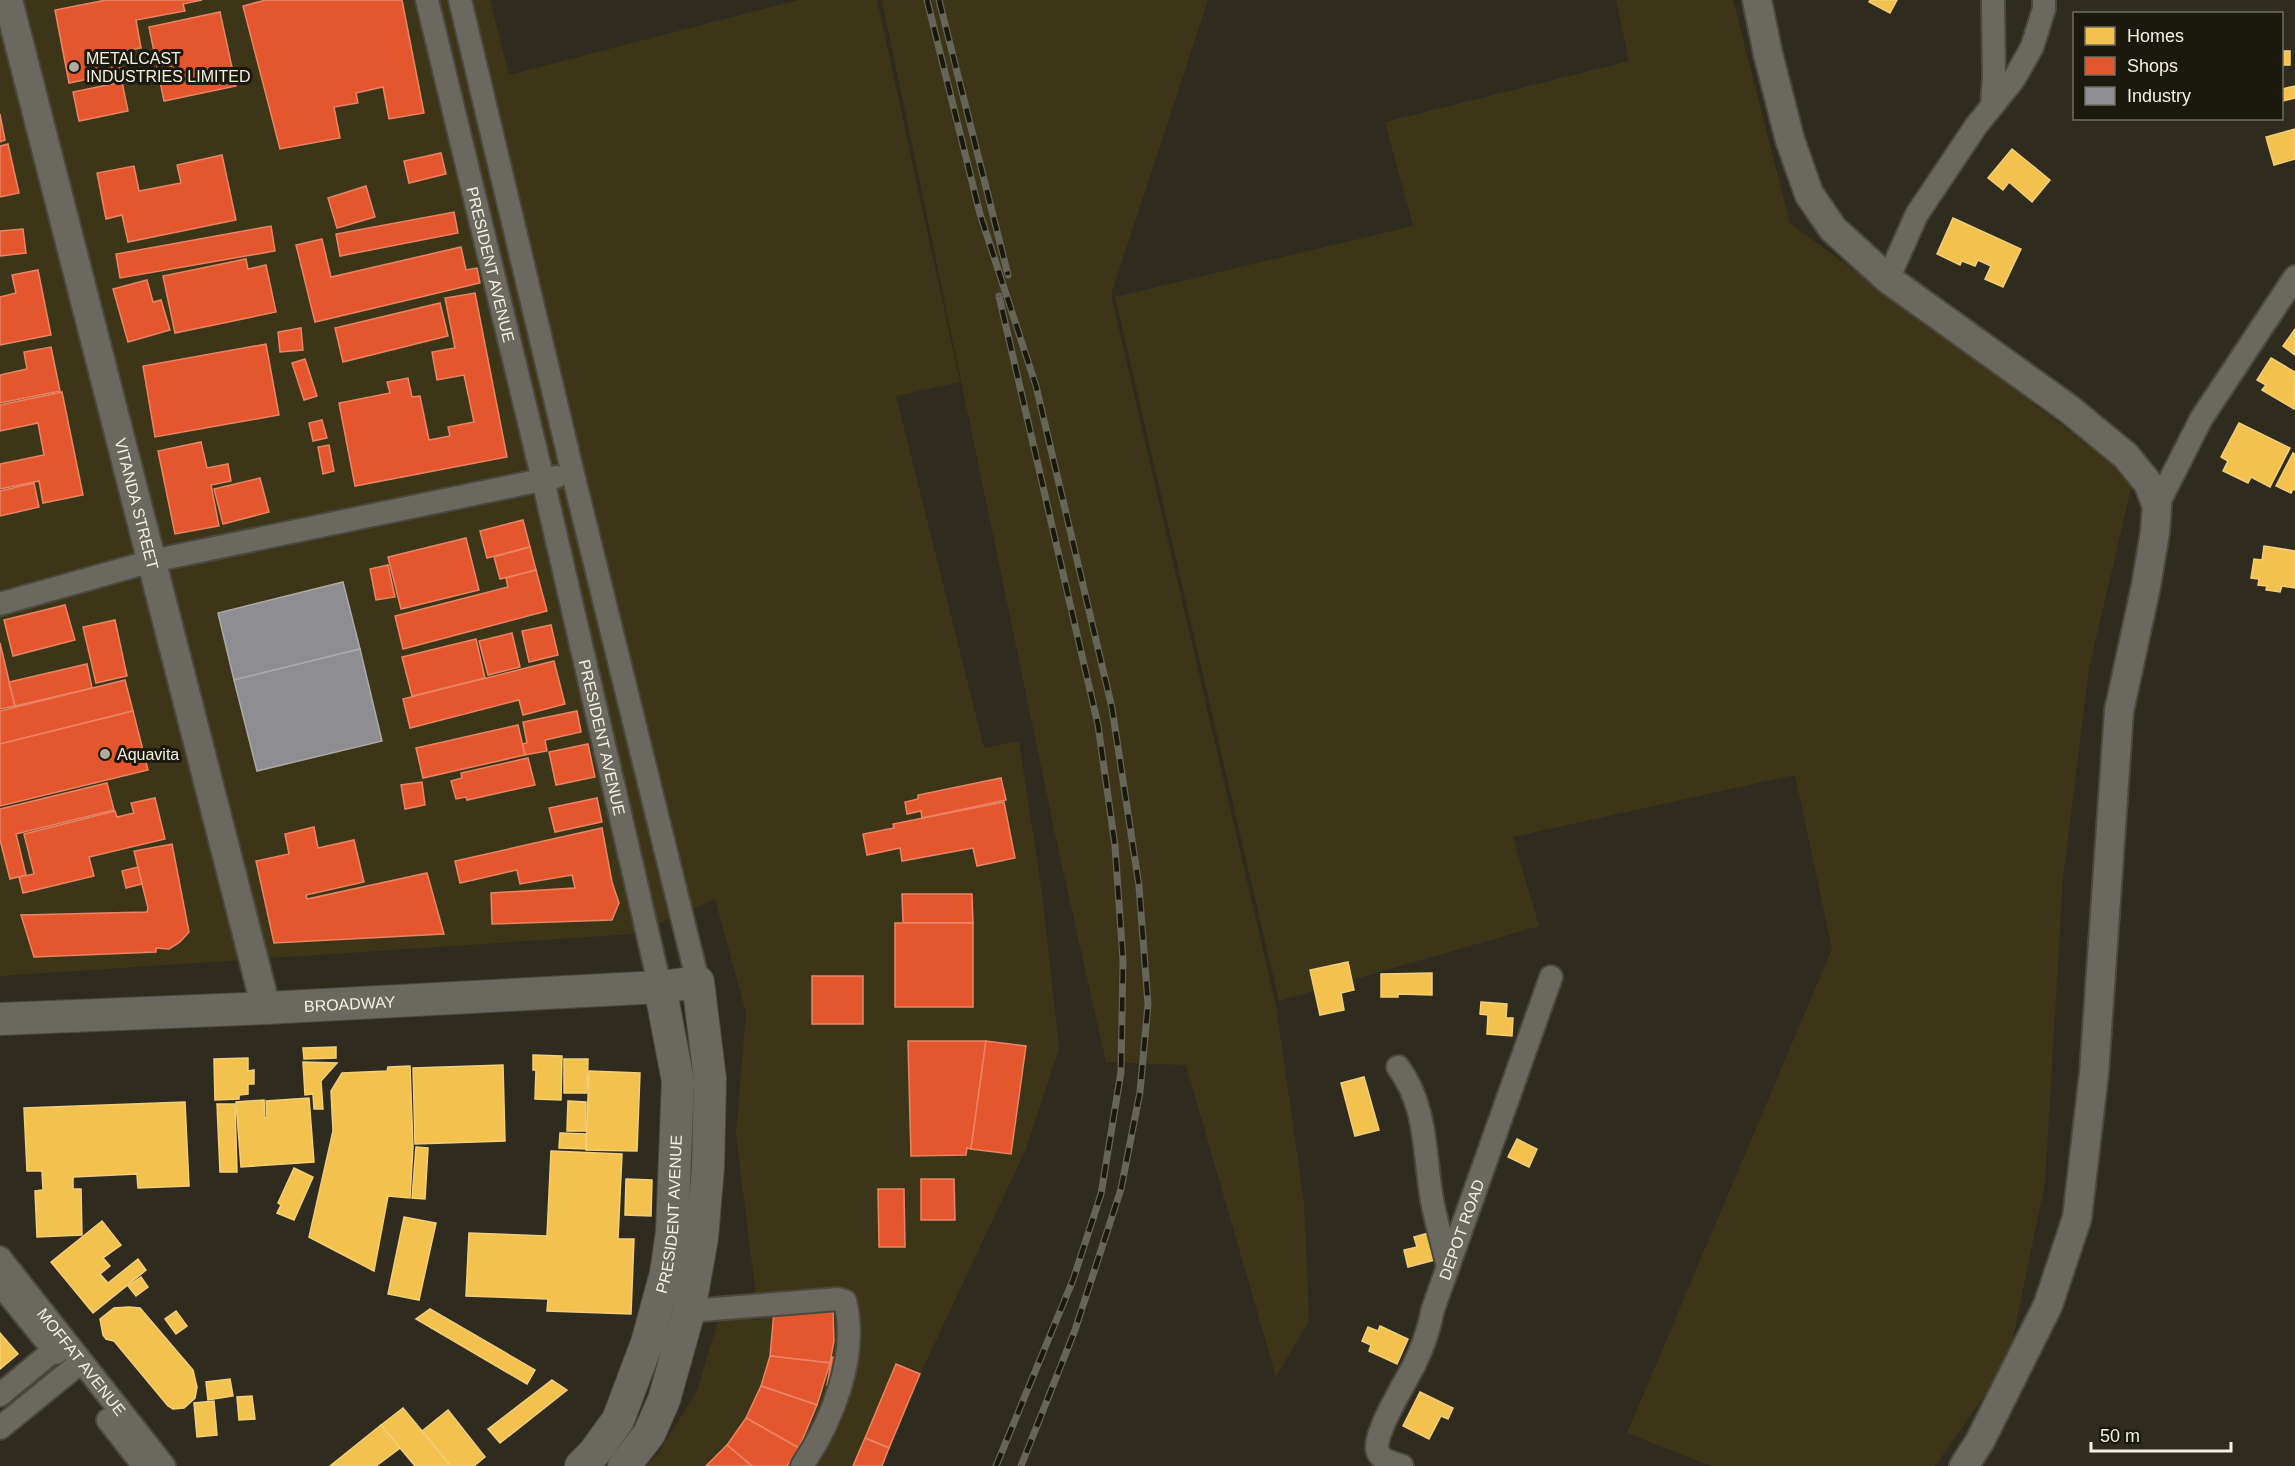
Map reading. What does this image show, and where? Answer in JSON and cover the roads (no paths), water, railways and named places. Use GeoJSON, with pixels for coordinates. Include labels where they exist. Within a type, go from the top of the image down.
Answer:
{"type":"FeatureCollection","features":[{"type":"Feature","properties":{"kind":"main road","name":"BROADWAY"},"geometry":{"type":"LineString","coordinates":[[0,1019],[266,1008],[660,987],[698,982]]}},
{"type":"Feature","properties":{"kind":"main road","name":"PRESIDENT AVENUE"},"geometry":{"type":"LineString","coordinates":[[624,1466],[649,1434],[664,1400],[689,1311],[702,1238],[708,1167],[710,1079],[698,982]]}},
{"type":"Feature","properties":{"kind":"main road","name":"PRESIDENT AVENUE"},"geometry":{"type":"LineString","coordinates":[[581,1466],[594,1453],[618,1420],[647,1343],[666,1273],[672,1232],[678,1081],[660,987]]}},
{"type":"Feature","properties":{"kind":"main road"},"geometry":{"type":"LineString","coordinates":[[647,1343],[679,1347]]}},
{"type":"Feature","properties":{"kind":"street","name":"VITANDA STREET"},"geometry":{"type":"LineString","coordinates":[[8,0],[266,1008]]}},
{"type":"Feature","properties":{"kind":"street","name":"PRESIDENT AVENUE"},"geometry":{"type":"LineString","coordinates":[[427,0],[543,480],[660,987]]}},
{"type":"Feature","properties":{"kind":"street","name":"PRESIDENT AVENUE"},"geometry":{"type":"LineString","coordinates":[[460,0],[573,474],[698,982]]}},
{"type":"Feature","properties":{"kind":"street"},"geometry":{"type":"LineString","coordinates":[[1757,0],[1790,140],[1809,194],[1833,230],[1888,279],[2069,409],[2126,456],[2148,483],[2157,506]]}},
{"type":"Feature","properties":{"kind":"street"},"geometry":{"type":"LineString","coordinates":[[1992,106],[1995,77],[1993,0]]}},
{"type":"Feature","properties":{"kind":"street"},"geometry":{"type":"LineString","coordinates":[[1888,279],[1917,213],[1976,126],[2014,79],[2032,47],[2044,9],[2044,0]]}},
{"type":"Feature","properties":{"kind":"street"},"geometry":{"type":"LineString","coordinates":[[480,225],[513,219]]}},
{"type":"Feature","properties":{"kind":"street"},"geometry":{"type":"LineString","coordinates":[[1964,1466],[1980,1441],[2048,1305],[2076,1218],[2094,1073],[2119,711],[2146,586],[2157,506],[2201,420],[2295,277]]}},
{"type":"Feature","properties":{"kind":"street"},"geometry":{"type":"LineString","coordinates":[[0,604],[152,561],[573,474]]}},
{"type":"Feature","properties":{"kind":"street","name":"DEPOT ROAD"},"geometry":{"type":"LineString","coordinates":[[1402,1466],[1385,1460],[1380,1455],[1377,1448],[1379,1433],[1429,1331],[1433,1309],[1551,977]]}},
{"type":"Feature","properties":{"kind":"street"},"geometry":{"type":"LineString","coordinates":[[1398,1067],[1409,1082],[1419,1111],[1432,1198],[1448,1267]]}},
{"type":"Feature","properties":{"kind":"street","name":"MOFFAT AVENUE"},"geometry":{"type":"LineString","coordinates":[[0,1258],[144,1466]]}},
{"type":"Feature","properties":{"kind":"street","name":"MOFFAT AVENUE"},"geometry":{"type":"LineString","coordinates":[[0,1284],[59,1345]]}},
{"type":"Feature","properties":{"kind":"street"},"geometry":{"type":"LineString","coordinates":[[689,1311],[838,1299],[844,1302],[847,1312],[848,1346],[842,1374],[819,1440],[802,1466]]}},
{"type":"Feature","properties":{"kind":"street"},"geometry":{"type":"LineString","coordinates":[[0,1395],[59,1345]]}},
{"type":"Feature","properties":{"kind":"street"},"geometry":{"type":"LineString","coordinates":[[0,1428],[76,1367]]}},
{"type":"Feature","properties":{"kind":"street","name":"MOFFAT AVENUE"},"geometry":{"type":"LineString","coordinates":[[76,1367],[164,1466]]}},
{"type":"Feature","properties":{"kind":"railway"},"geometry":{"type":"LineString","coordinates":[[927,0],[980,214],[1036,386],[1112,708],[1139,886],[1148,1004],[1140,1092],[1121,1189],[1075,1330],[1021,1466]]}},
{"type":"Feature","properties":{"kind":"railway"},"geometry":{"type":"LineString","coordinates":[[939,0],[1008,275]]}},
{"type":"Feature","properties":{"kind":"railway"},"geometry":{"type":"LineString","coordinates":[[996,1466],[1073,1280],[1101,1194],[1121,1072],[1123,961],[1115,846],[1098,725],[999,296]]}},
{"type":"Feature","properties":{"kind":"place","name":"METALCAST INDUSTRIES LIMITED"},"geometry":{"type":"Point","coordinates":[74,67]}},
{"type":"Feature","properties":{"kind":"place","name":"Aquavita"},"geometry":{"type":"Point","coordinates":[105,754]}}]}
